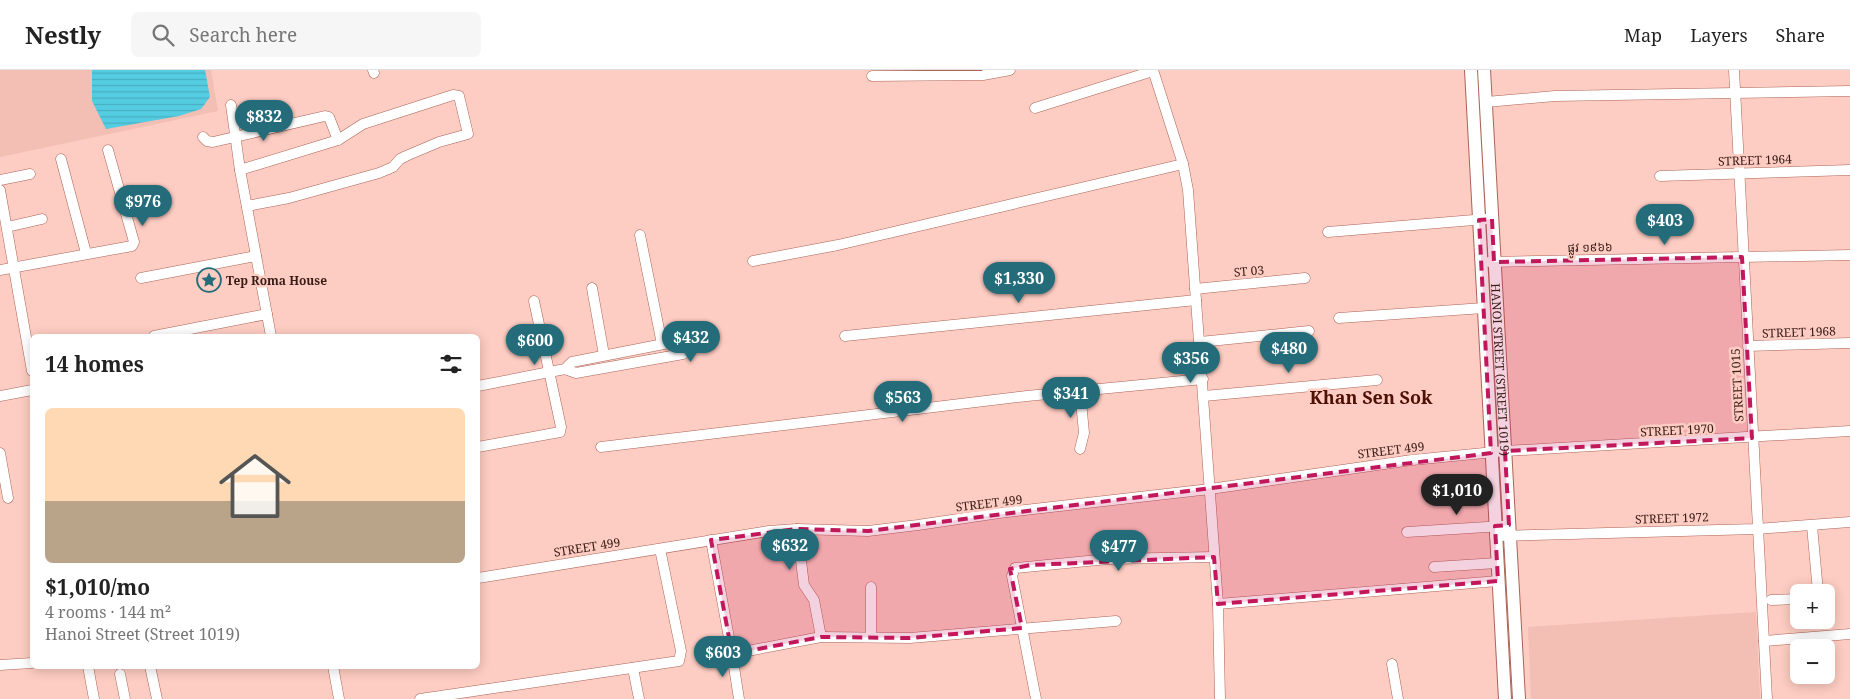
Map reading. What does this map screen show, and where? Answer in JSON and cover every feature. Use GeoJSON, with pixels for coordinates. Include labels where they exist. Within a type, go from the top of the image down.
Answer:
{"type":"FeatureCollection","features":[{"type":"Feature","properties":{"kind":"main road","name":"HANOI STREET (STREET 1019)"},"geometry":{"type":"LineString","coordinates":[[1471,70],[1505,452],[1519,699]]}},
{"type":"Feature","properties":{"kind":"main road","name":"HANOI STREET (STREET 1019)"},"geometry":{"type":"LineString","coordinates":[[1484,70],[1486,102],[1485,220]]}},
{"type":"Feature","properties":{"kind":"main road","name":"HANOI STREET (STREET 1019)"},"geometry":{"type":"LineString","coordinates":[[1488,262],[1484,308],[1505,699]]}},
{"type":"Feature","properties":{"kind":"street"},"geometry":{"type":"LineString","coordinates":[[872,76],[983,76],[1010,70]]}},
{"type":"Feature","properties":{"kind":"street"},"geometry":{"type":"LineString","coordinates":[[1035,108],[1153,70],[1183,164],[1188,190],[1203,380],[1218,604],[1220,699]]}},
{"type":"Feature","properties":{"kind":"street","name":"STREET 1015"},"geometry":{"type":"LineString","coordinates":[[1734,70],[1756,528],[1767,699]]}},
{"type":"Feature","properties":{"kind":"street"},"geometry":{"type":"LineString","coordinates":[[1486,102],[1556,96],[1850,90]]}},
{"type":"Feature","properties":{"kind":"street"},"geometry":{"type":"LineString","coordinates":[[240,170],[338,140],[363,124],[453,95],[459,96],[468,134],[439,142],[406,156],[400,159],[393,167],[379,173],[289,198],[247,206]]}},
{"type":"Feature","properties":{"kind":"street"},"geometry":{"type":"LineString","coordinates":[[231,105],[240,170],[271,334]]}},
{"type":"Feature","properties":{"kind":"street"},"geometry":{"type":"LineString","coordinates":[[203,137],[207,141],[213,142],[325,116],[329,117],[338,140]]}},
{"type":"Feature","properties":{"kind":"street"},"geometry":{"type":"LineString","coordinates":[[0,270],[132,246],[134,242],[108,150]]}},
{"type":"Feature","properties":{"kind":"street"},"geometry":{"type":"LineString","coordinates":[[61,158],[86,253]]}},
{"type":"Feature","properties":{"kind":"street"},"geometry":{"type":"LineString","coordinates":[[753,261],[838,245],[1183,164]]}},
{"type":"Feature","properties":{"kind":"street","name":"STREET 1964"},"geometry":{"type":"LineString","coordinates":[[1660,176],[1850,170]]}},
{"type":"Feature","properties":{"kind":"street"},"geometry":{"type":"LineString","coordinates":[[0,180],[30,174]]}},
{"type":"Feature","properties":{"kind":"street"},"geometry":{"type":"LineString","coordinates":[[0,190],[30,360]]}},
{"type":"Feature","properties":{"kind":"street"},"geometry":{"type":"LineString","coordinates":[[7,227],[42,219]]}},
{"type":"Feature","properties":{"kind":"street"},"geometry":{"type":"LineString","coordinates":[[1328,232],[1485,220]]}},
{"type":"Feature","properties":{"kind":"street"},"geometry":{"type":"LineString","coordinates":[[640,235],[662,344]]}},
{"type":"Feature","properties":{"kind":"street","name":"ផ្លូវ ១៩៦៦"},"geometry":{"type":"LineString","coordinates":[[1488,262],[1850,255]]}},
{"type":"Feature","properties":{"kind":"street"},"geometry":{"type":"LineString","coordinates":[[141,278],[256,256]]}},
{"type":"Feature","properties":{"kind":"street","name":"ST 03"},"geometry":{"type":"LineString","coordinates":[[845,336],[1195,294],[1305,278]]}},
{"type":"Feature","properties":{"kind":"street"},"geometry":{"type":"LineString","coordinates":[[592,288],[604,355]]}},
{"type":"Feature","properties":{"kind":"street"},"geometry":{"type":"LineString","coordinates":[[480,447],[560,432],[561,427],[534,301]]}},
{"type":"Feature","properties":{"kind":"street"},"geometry":{"type":"LineString","coordinates":[[1339,318],[1484,308]]}},
{"type":"Feature","properties":{"kind":"street"},"geometry":{"type":"LineString","coordinates":[[164,334],[267,314]]}},
{"type":"Feature","properties":{"kind":"street"},"geometry":{"type":"LineString","coordinates":[[1200,342],[1309,332]]}},
{"type":"Feature","properties":{"kind":"street"},"geometry":{"type":"LineString","coordinates":[[480,386],[565,369],[576,373],[683,354],[688,350],[689,345],[686,341],[604,355],[572,362],[565,369]]}},
{"type":"Feature","properties":{"kind":"street","name":"STREET 1968"},"geometry":{"type":"LineString","coordinates":[[1748,346],[1850,342]]}},
{"type":"Feature","properties":{"kind":"street"},"geometry":{"type":"LineString","coordinates":[[601,447],[1080,391],[1203,380]]}},
{"type":"Feature","properties":{"kind":"street"},"geometry":{"type":"LineString","coordinates":[[1204,396],[1377,380]]}},
{"type":"Feature","properties":{"kind":"street"},"geometry":{"type":"LineString","coordinates":[[0,396],[30,390]]}},
{"type":"Feature","properties":{"kind":"street"},"geometry":{"type":"LineString","coordinates":[[1080,391],[1084,433],[1080,450]]}},
{"type":"Feature","properties":{"kind":"street","name":"STREET 1970"},"geometry":{"type":"LineString","coordinates":[[1505,452],[1850,431]]}},
{"type":"Feature","properties":{"kind":"street","name":"STREET 499"},"geometry":{"type":"LineString","coordinates":[[480,578],[712,540],[797,529],[868,530],[1210,489],[1334,470],[1505,452]]}},
{"type":"Feature","properties":{"kind":"street"},"geometry":{"type":"LineString","coordinates":[[0,454],[8,498]]}},
{"type":"Feature","properties":{"kind":"street","name":"STREET 1972"},"geometry":{"type":"LineString","coordinates":[[1407,532],[1756,528],[1812,526],[1850,522]]}},
{"type":"Feature","properties":{"kind":"street"},"geometry":{"type":"LineString","coordinates":[[1812,526],[1817,584]]}},
{"type":"Feature","properties":{"kind":"street"},"geometry":{"type":"LineString","coordinates":[[797,529],[804,585],[814,600],[821,637]]}},
{"type":"Feature","properties":{"kind":"street"},"geometry":{"type":"LineString","coordinates":[[712,540],[739,699]]}},
{"type":"Feature","properties":{"kind":"street"},"geometry":{"type":"LineString","coordinates":[[420,699],[679,661],[682,651],[660,549]]}},
{"type":"Feature","properties":{"kind":"street"},"geometry":{"type":"LineString","coordinates":[[1036,699],[1012,576],[1015,568],[1108,559],[1214,556]]}},
{"type":"Feature","properties":{"kind":"street"},"geometry":{"type":"LineString","coordinates":[[1434,567],[1497,563]]}},
{"type":"Feature","properties":{"kind":"street"},"geometry":{"type":"LineString","coordinates":[[1218,604],[1498,581]]}},
{"type":"Feature","properties":{"kind":"street"},"geometry":{"type":"LineString","coordinates":[[871,587],[871,636]]}},
{"type":"Feature","properties":{"kind":"street"},"geometry":{"type":"LineString","coordinates":[[1771,600],[1790,599]]}},
{"type":"Feature","properties":{"kind":"street"},"geometry":{"type":"LineString","coordinates":[[732,654],[821,637],[871,636],[910,638],[1116,621]]}},
{"type":"Feature","properties":{"kind":"street"},"geometry":{"type":"LineString","coordinates":[[1764,641],[1850,634]]}},
{"type":"Feature","properties":{"kind":"street"},"geometry":{"type":"LineString","coordinates":[[0,665],[30,663]]}},
{"type":"Feature","properties":{"kind":"street"},"geometry":{"type":"LineString","coordinates":[[1392,664],[1398,699]]}},
{"type":"Feature","properties":{"kind":"street"},"geometry":{"type":"LineString","coordinates":[[632,668],[639,699]]}},
{"type":"Feature","properties":{"kind":"street"},"geometry":{"type":"LineString","coordinates":[[89,669],[94,699]]}},
{"type":"Feature","properties":{"kind":"street"},"geometry":{"type":"LineString","coordinates":[[151,669],[157,699]]}},
{"type":"Feature","properties":{"kind":"street"},"geometry":{"type":"LineString","coordinates":[[334,669],[339,699]]}},
{"type":"Feature","properties":{"kind":"street"},"geometry":{"type":"LineString","coordinates":[[120,674],[125,699]]}},
{"type":"Feature","properties":{"kind":"highlighted area"},"geometry":{"type":"Polygon","coordinates":[[[1492,219],[1494,262],[1742,257],[1752,438],[1505,451],[1509,525],[1495,526],[1498,581],[1218,604],[1214,557],[1031,565],[1010,569],[1022,628],[910,638],[821,637],[732,654],[711,540],[797,529],[868,531],[1491,453],[1479,220],[1492,219]]]}},
{"type":"Feature","properties":{"kind":"shaded area"},"geometry":{"type":"Polygon","coordinates":[[[0,70],[211,70],[218,111],[0,157],[0,70]]]}},
{"type":"Feature","properties":{"kind":"shaded area"},"geometry":{"type":"Polygon","coordinates":[[[1756,612],[1760,699],[1531,699],[1528,627],[1756,612]]]}},
{"type":"Feature","properties":{"kind":"water"},"geometry":{"type":"Polygon","coordinates":[[[92,70],[205,70],[210,97],[201,109],[179,116],[106,129],[92,101],[92,70]]]}},
{"type":"Feature","properties":{"kind":"place","name":"Tep Roma House"},"geometry":{"type":"Point","coordinates":[209,280]}},
{"type":"Feature","properties":{"kind":"district","name":"Khan Sen Sok"},"geometry":{"type":"Point","coordinates":[1371,397]}}]}
